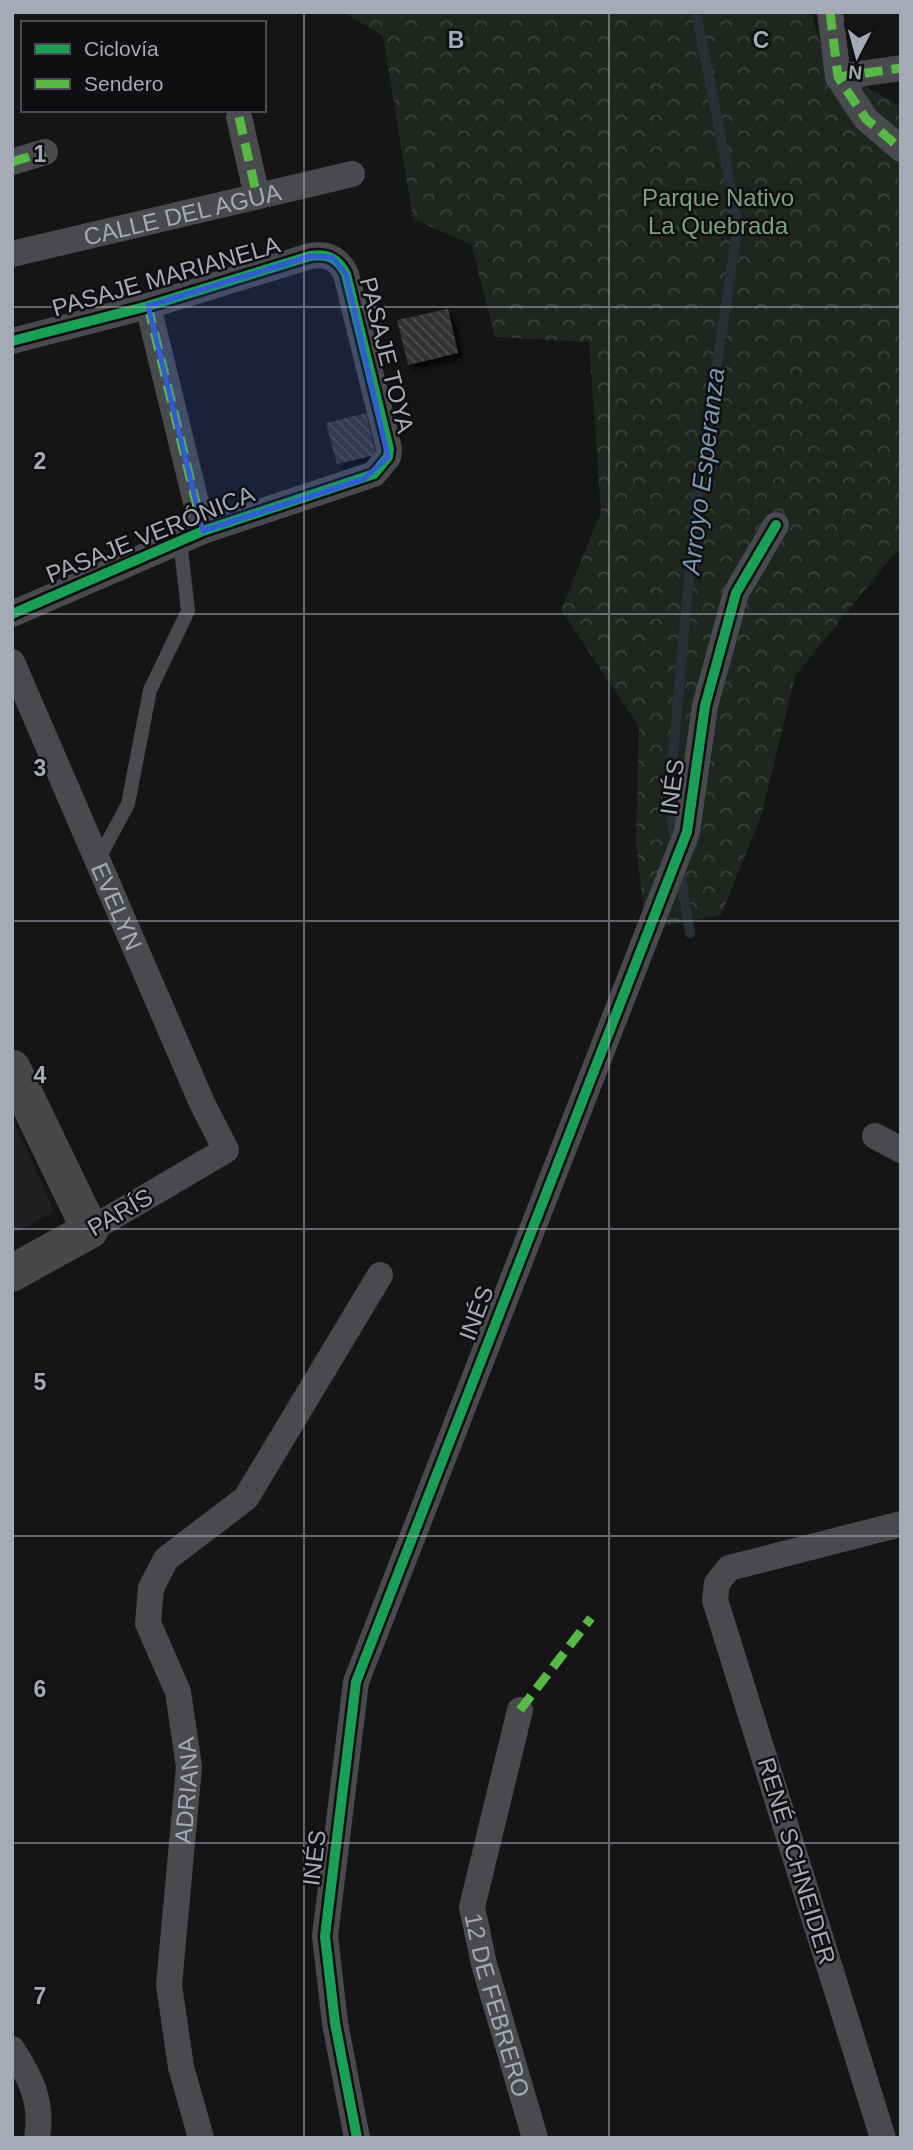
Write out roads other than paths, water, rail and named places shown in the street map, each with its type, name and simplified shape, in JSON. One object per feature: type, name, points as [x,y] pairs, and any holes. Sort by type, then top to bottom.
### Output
[{"type":"street","points":[[830,12],[838,76],[866,119],[901,149]]},
{"type":"street","points":[[838,76],[901,68]]},
{"type":"street","points":[[239,117],[257,196]]},
{"type":"street","points":[[12,162],[46,152]]},
{"type":"street","name":"CALLE DEL AGUA","points":[[12,254],[352,174]]},
{"type":"street","name":"PASAJE MARIANELA","points":[[12,341],[148,306],[310,256],[332,257]]},
{"type":"street","name":"PASAJE TOYA","points":[[332,257],[341,263],[346,274],[388,449],[382,467]]},
{"type":"street","points":[[148,306],[191,536]]},
{"type":"street","name":"PASAJE VERÓNICA","points":[[12,614],[191,536],[364,479],[382,467]]},
{"type":"street","name":"INÉS","points":[[357,2138],[335,2023],[325,1936],[356,1682],[687,832],[705,706],[736,593],[776,525]]},
{"type":"street","name":"EVELYN","points":[[12,662],[202,1103],[226,1150]]},
{"type":"street","points":[[12,1068],[90,1230]]},
{"type":"street","points":[[875,1136],[901,1150]]},
{"type":"street","name":"PARÍS","points":[[12,1273],[226,1150]]},
{"type":"street","name":"ADRIANA","points":[[201,2138],[181,2067],[169,1985],[189,1767],[178,1692],[148,1623],[151,1588],[166,1559],[246,1498],[380,1275]]},
{"type":"street","name":"RENÉ SCHNEIDER","points":[[883,2138],[715,1600],[717,1583],[729,1567],[901,1524]]},
{"type":"street","name":"12 DE FEBRERO","points":[[520,1710],[472,1907],[484,1964],[535,2138]]},
{"type":"street","points":[[12,2049],[38,2094],[39,2129]]},
{"type":"lane","points":[[98,860],[128,804],[149,690],[188,611],[191,536]]},
{"type":"waterway","name":"Arroyo Esperanza","points":[[676,843],[669,799],[695,511],[738,224],[696,12]]},
{"type":"waterway","name":"Arroyo Esperanza","points":[[680,871],[690,933]]},
{"type":"park label","name":"Parque Nativo La Quebrada","points":[[718,211]]}]
